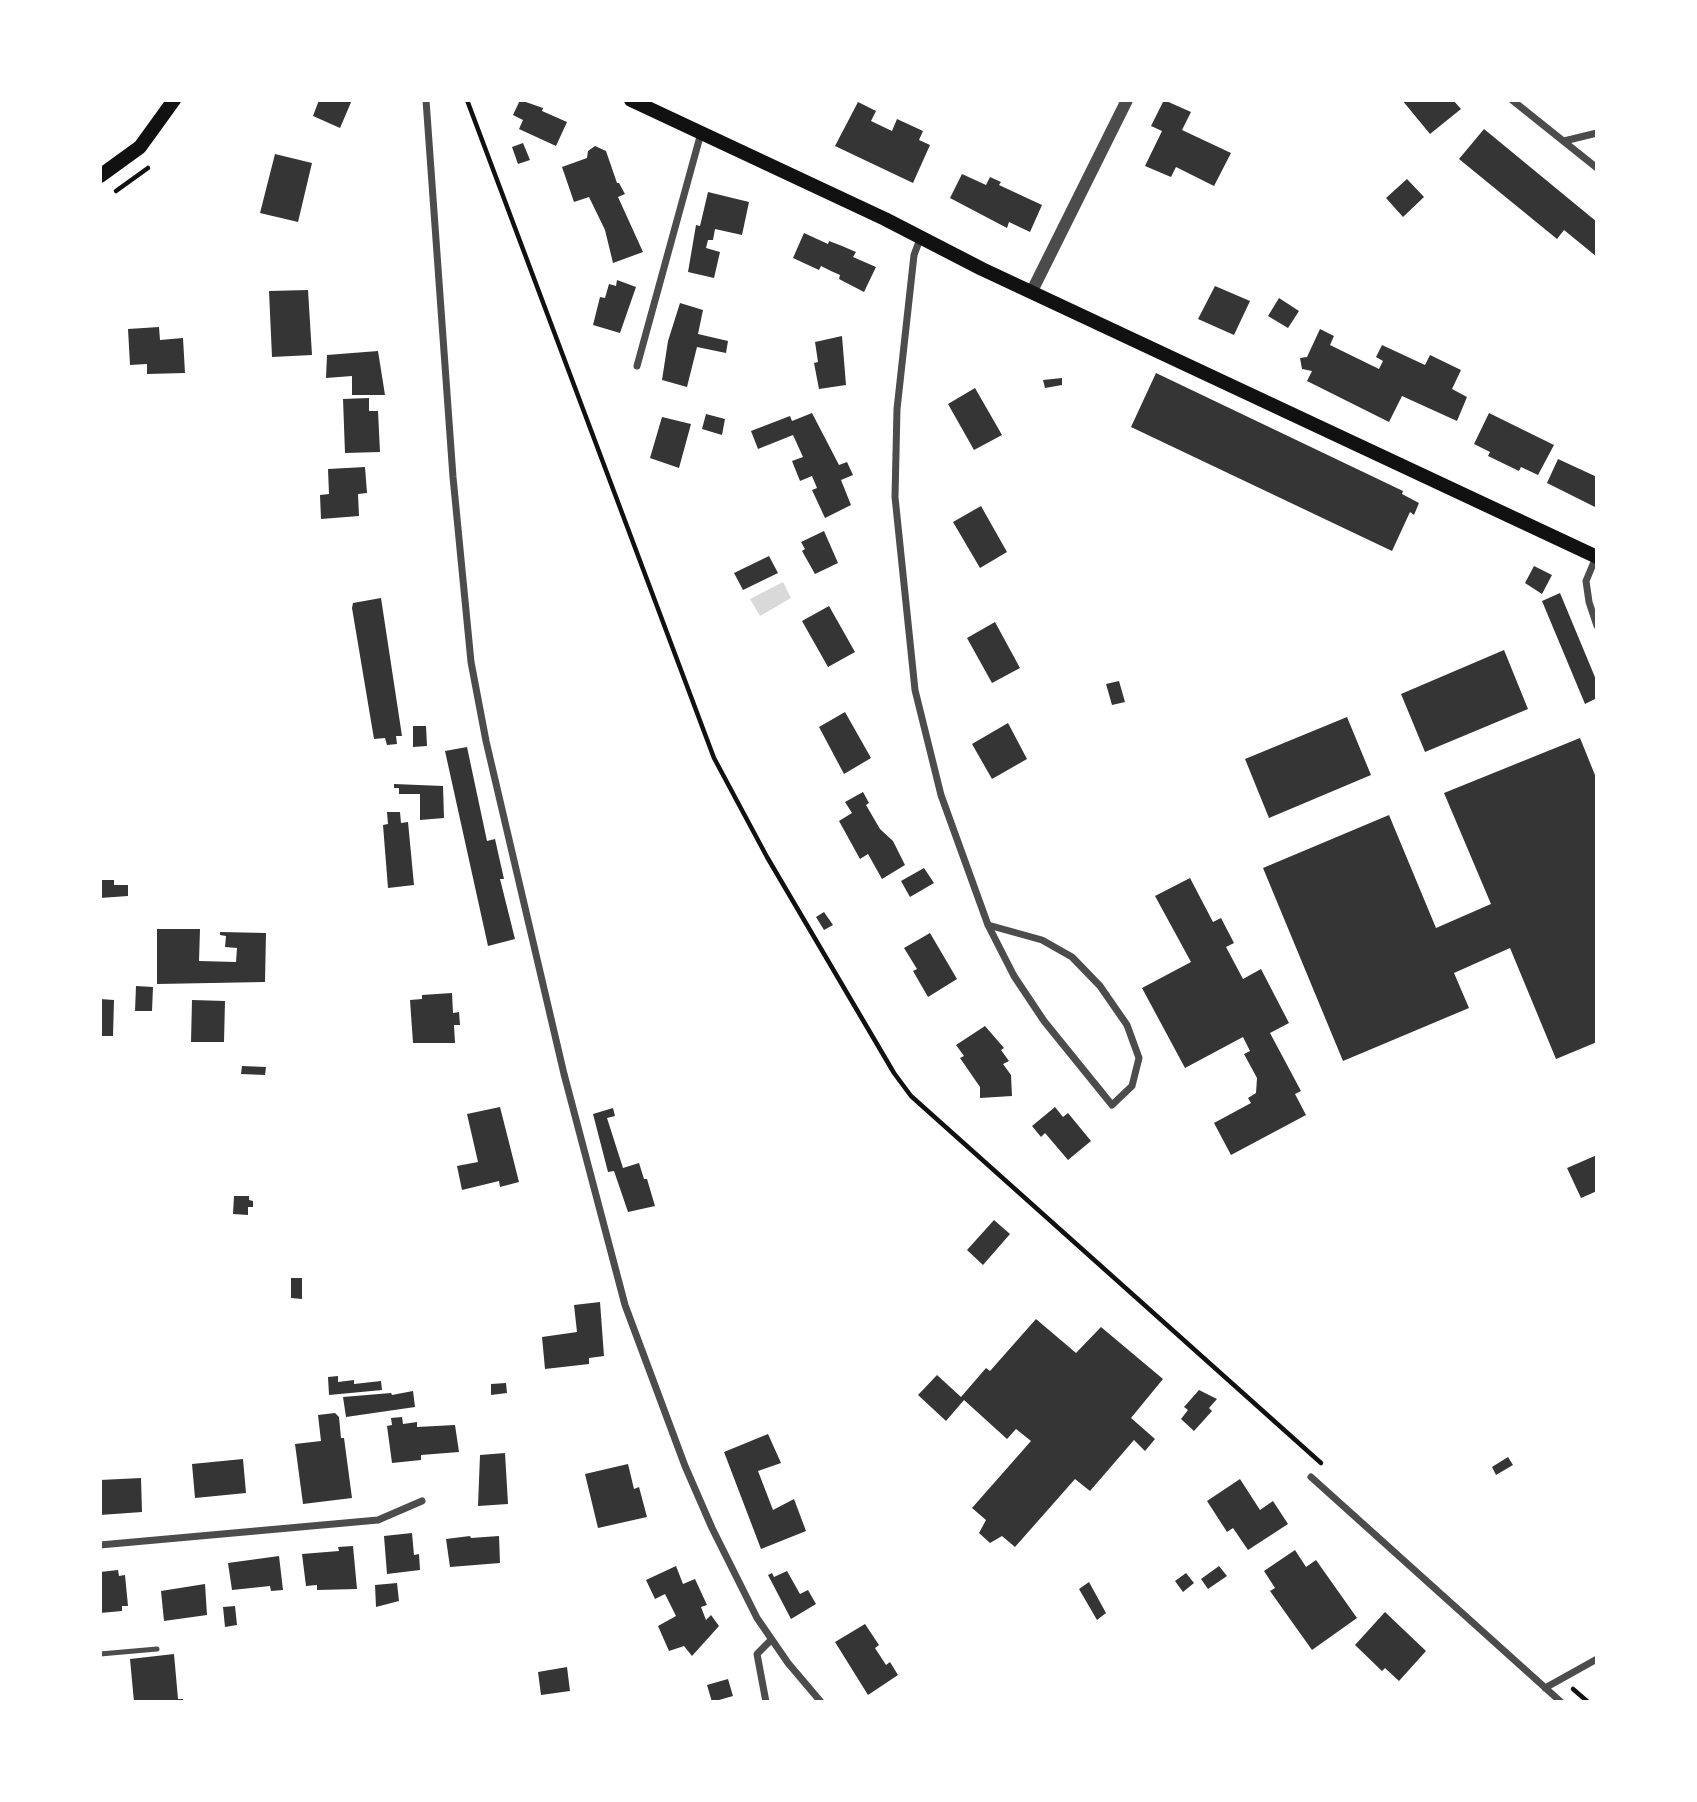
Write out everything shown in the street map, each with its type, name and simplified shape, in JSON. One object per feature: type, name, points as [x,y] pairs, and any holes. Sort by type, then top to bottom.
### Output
[{"type":"main road","points":[[100,176],[140,147],[174,100]]},
{"type":"main road","points":[[631,100],[1597,557]]},
{"type":"street","points":[[426,100],[463,605],[486,741],[567,1087],[625,1306],[654,1390],[712,1528],[741,1589],[771,1640],[821,1702]]},
{"type":"street","points":[[1032,291],[1127,100]]},
{"type":"street","points":[[1512,100],[1597,168]]},
{"type":"street","points":[[637,366],[701,133]]},
{"type":"street","points":[[1564,141],[1597,133]]},
{"type":"street","points":[[920,239],[914,255],[897,409],[895,498],[915,690],[941,795],[988,925],[1014,976],[1044,1021],[1112,1105],[1132,1086],[1139,1058],[1127,1025],[1100,986],[1072,957],[1042,940],[988,925]]},
{"type":"street","points":[[1597,557],[1586,582],[1588,602],[1597,626]]},
{"type":"street","points":[[1311,1477],[1561,1702]]},
{"type":"street","points":[[100,1545],[378,1520],[422,1501]]},
{"type":"street","points":[[766,1702],[757,1654],[771,1640]]},
{"type":"street","points":[[1545,1688],[1597,1659]]},
{"type":"lane","points":[[100,1654],[157,1649]]},
{"type":"path","points":[[467,100],[714,758],[767,857],[894,1073],[911,1096],[1324,1466]]},
{"type":"path","points":[[1562,1679],[1588,1702]]},
{"type":"shaded area","points":[[783,582],[791,598],[760,616],[750,599]]},
{"type":"building","points":[[319,100],[352,100],[340,128],[313,116]]},
{"type":"building","points":[[520,100],[543,108],[542,111],[567,122],[556,146],[519,129],[523,120],[513,115]]},
{"type":"building","points":[[1164,100],[1191,112],[1182,130],[1231,153],[1214,186],[1176,167],[1171,177],[1145,166],[1162,131],[1151,126]]},
{"type":"building","points":[[1402,100],[1453,100],[1461,109],[1430,134]]},
{"type":"building","points":[[858,102],[876,111],[871,121],[892,131],[897,119],[923,131],[919,140],[930,145],[913,183],[835,146]]},
{"type":"building","points":[[1484,129],[1597,222],[1597,257],[1564,230],[1557,239],[1459,159]]},
{"type":"building","points":[[523,143],[530,160],[518,164],[512,147]]},
{"type":"building","points":[[595,146],[606,151],[617,183],[625,194],[618,197],[643,252],[613,263],[605,230],[589,197],[574,202],[562,167],[587,158],[588,151]]},
{"type":"building","points":[[275,154],[312,163],[298,222],[260,213]]},
{"type":"building","points":[[962,174],[986,185],[990,177],[1001,182],[999,185],[1042,205],[1030,232],[1009,222],[1007,228],[950,198]]},
{"type":"building","points":[[1407,179],[1424,197],[1403,217],[1386,198]]},
{"type":"building","points":[[708,192],[749,202],[742,235],[715,229],[713,240],[708,240],[706,248],[720,252],[714,278],[688,272],[696,225],[700,226]]},
{"type":"building","points":[[804,233],[856,252],[853,257],[876,267],[864,292],[839,279],[840,275],[821,266],[819,270],[793,258]]},
{"type":"building","points":[[617,280],[636,287],[620,333],[593,325],[600,297],[605,298],[609,284],[616,286]]},
{"type":"building","points":[[1215,286],[1250,301],[1234,335],[1198,319]]},
{"type":"building","points":[[308,290],[312,355],[272,357],[269,291]]},
{"type":"building","points":[[1279,298],[1299,311],[1288,328],[1268,316]]},
{"type":"building","points":[[680,303],[703,310],[698,334],[728,341],[726,353],[697,347],[687,387],[662,380],[668,341]]},
{"type":"building","points":[[159,327],[160,340],[183,338],[185,373],[147,374],[147,364],[130,365],[128,329]]},
{"type":"building","points":[[1320,329],[1334,336],[1330,345],[1379,369],[1383,361],[1376,357],[1382,345],[1425,365],[1430,355],[1461,370],[1452,389],[1467,397],[1457,421],[1402,396],[1389,422],[1307,381],[1312,371],[1302,369],[1300,358],[1307,357]]},
{"type":"building","points":[[842,336],[846,385],[819,389],[814,363],[818,362],[815,342]]},
{"type":"building","points":[[378,351],[385,395],[352,395],[352,376],[326,378],[327,355]]},
{"type":"building","points":[[1156,373],[1403,491],[1402,494],[1419,503],[1414,515],[1410,512],[1392,551],[1131,427]]},
{"type":"building","points":[[1062,378],[1062,385],[1045,388],[1043,380]]},
{"type":"building","points":[[975,388],[1002,435],[974,450],[948,404]]},
{"type":"building","points":[[369,398],[369,411],[378,411],[380,452],[345,453],[343,399]]},
{"type":"building","points":[[812,413],[839,465],[847,462],[853,475],[841,480],[851,505],[825,518],[812,490],[817,488],[812,476],[800,481],[792,461],[803,457],[793,435],[758,449],[751,431],[790,416],[792,421]]},
{"type":"building","points":[[1489,413],[1554,445],[1538,475],[1521,467],[1519,471],[1488,456],[1490,452],[1474,444]]},
{"type":"building","points":[[706,414],[725,419],[722,435],[702,429]]},
{"type":"building","points":[[662,417],[691,424],[679,468],[650,458]]},
{"type":"building","points":[[1558,459],[1597,477],[1597,508],[1547,483]]},
{"type":"building","points":[[365,467],[367,493],[358,494],[359,516],[321,519],[320,495],[329,494],[328,469]]},
{"type":"building","points":[[981,506],[1007,552],[980,568],[953,522]]},
{"type":"building","points":[[824,531],[838,563],[815,574],[802,551],[805,549],[801,542]]},
{"type":"building","points":[[769,556],[778,573],[743,590],[734,573]]},
{"type":"building","points":[[1534,566],[1552,575],[1542,594],[1525,583]]},
{"type":"building","points":[[1560,593],[1597,682],[1597,698],[1585,704],[1542,601]]},
{"type":"building","points":[[381,598],[402,736],[396,736],[397,744],[387,745],[385,738],[374,739],[352,608],[353,603]]},
{"type":"building","points":[[829,606],[855,652],[828,667],[802,621]]},
{"type":"building","points":[[995,622],[1020,668],[992,683],[967,638]]},
{"type":"building","points":[[1504,650],[1528,709],[1425,752],[1401,694]]},
{"type":"building","points":[[1119,681],[1125,702],[1112,705],[1106,684]]},
{"type":"building","points":[[845,712],[871,758],[844,774],[819,727]]},
{"type":"building","points":[[1347,717],[1371,775],[1269,818],[1245,759]]},
{"type":"building","points":[[1008,723],[1027,759],[992,779],[972,744]]},
{"type":"building","points":[[413,726],[426,726],[427,746],[413,747]]},
{"type":"building","points":[[1580,738],[1597,780],[1597,1042],[1556,1059],[1510,948],[1454,973],[1469,1008],[1343,1061],[1263,868],[1389,815],[1436,928],[1491,904],[1444,793]]},
{"type":"building","points":[[467,747],[487,841],[495,839],[504,879],[500,879],[515,939],[488,946],[445,751]]},
{"type":"building","points":[[394,784],[443,786],[444,818],[420,820],[420,794],[399,794],[399,788],[394,788]]},
{"type":"building","points":[[863,792],[869,803],[866,805],[880,829],[893,841],[905,865],[882,879],[868,854],[860,859],[839,821],[852,813],[845,802]]},
{"type":"building","points":[[387,812],[400,812],[401,823],[408,822],[414,885],[388,888],[383,825],[388,824]]},
{"type":"building","points":[[924,868],[934,883],[910,897],[901,881]]},
{"type":"building","points":[[1190,878],[1213,922],[1221,918],[1234,943],[1226,947],[1243,979],[1261,969],[1289,1023],[1270,1033],[1301,1091],[1295,1094],[1306,1115],[1231,1155],[1214,1123],[1251,1103],[1248,1098],[1256,1093],[1257,1078],[1244,1054],[1250,1051],[1243,1037],[1185,1068],[1142,988],[1191,962],[1155,896]]},
{"type":"building","points":[[100,880],[114,880],[114,885],[128,885],[128,896],[100,898]]},
{"type":"building","points":[[824,912],[833,925],[824,930],[816,917]]},
{"type":"building","points":[[157,929],[200,929],[199,961],[236,962],[237,948],[225,947],[226,936],[220,935],[220,932],[266,933],[265,982],[157,984]]},
{"type":"building","points":[[930,933],[957,979],[928,997],[913,971],[917,969],[904,948]]},
{"type":"building","points":[[136,986],[153,987],[152,1011],[135,1011]]},
{"type":"building","points":[[452,993],[453,1013],[459,1012],[460,1025],[454,1025],[455,1043],[413,1043],[410,1000],[422,999],[422,995]]},
{"type":"building","points":[[100,999],[114,1000],[113,1036],[100,1036]]},
{"type":"building","points":[[192,1000],[225,1001],[224,1042],[191,1042]]},
{"type":"building","points":[[985,1026],[1004,1048],[1001,1050],[1009,1061],[1003,1064],[1011,1075],[1012,1096],[980,1098],[980,1087],[960,1058],[964,1056],[956,1045]]},
{"type":"building","points":[[242,1066],[266,1067],[265,1075],[241,1074]]},
{"type":"building","points":[[500,1107],[519,1182],[500,1187],[499,1181],[462,1190],[457,1166],[478,1162],[467,1114]]},
{"type":"building","points":[[1055,1107],[1063,1117],[1068,1113],[1091,1141],[1068,1160],[1045,1133],[1041,1137],[1032,1126]]},
{"type":"building","points":[[613,1108],[615,1116],[607,1118],[623,1168],[639,1163],[655,1206],[628,1212],[614,1171],[608,1172],[593,1114]]},
{"type":"building","points":[[1597,1155],[1597,1191],[1581,1198],[1567,1168]]},
{"type":"building","points":[[234,1196],[249,1196],[249,1200],[253,1201],[253,1207],[248,1207],[248,1215],[233,1214]]},
{"type":"building","points":[[994,1220],[1010,1234],[983,1265],[967,1250]]},
{"type":"building","points":[[291,1278],[302,1278],[302,1299],[291,1298]]},
{"type":"building","points":[[600,1302],[604,1356],[589,1358],[589,1364],[545,1369],[542,1337],[577,1332],[574,1305]]},
{"type":"building","points":[[1036,1319],[1076,1353],[1101,1327],[1163,1379],[1131,1418],[1155,1439],[1145,1451],[1134,1440],[1090,1491],[1075,1479],[1015,1547],[1002,1536],[990,1543],[979,1533],[986,1520],[972,1508],[1031,1441],[1016,1429],[1007,1439],[964,1400],[946,1421],[918,1395],[937,1375],[961,1397],[986,1368],[990,1371]]},
{"type":"building","points":[[338,1376],[338,1382],[354,1380],[354,1384],[381,1381],[382,1390],[329,1395],[328,1377]]},
{"type":"building","points":[[506,1383],[507,1393],[491,1395],[491,1384]]},
{"type":"building","points":[[1199,1390],[1217,1399],[1209,1408],[1212,1411],[1194,1431],[1181,1419],[1188,1410],[1184,1407]]},
{"type":"building","points":[[413,1391],[415,1407],[346,1417],[343,1397],[392,1395]]},
{"type":"building","points":[[335,1413],[339,1417],[341,1438],[344,1438],[352,1498],[303,1504],[295,1444],[321,1441],[318,1415]]},
{"type":"building","points":[[402,1417],[403,1424],[417,1422],[417,1427],[455,1425],[459,1452],[421,1455],[421,1460],[392,1463],[387,1426],[392,1425],[391,1418]]},
{"type":"building","points":[[768,1434],[781,1463],[758,1471],[773,1510],[794,1499],[806,1531],[761,1549],[724,1452]]},
{"type":"building","points":[[505,1453],[508,1504],[478,1506],[480,1455]]},
{"type":"building","points":[[1508,1457],[1513,1465],[1496,1475],[1492,1467]]},
{"type":"building","points":[[243,1459],[246,1493],[195,1498],[192,1464]]},
{"type":"building","points":[[628,1464],[634,1489],[639,1487],[647,1517],[598,1528],[585,1474]]},
{"type":"building","points":[[141,1478],[142,1512],[100,1515],[100,1480]]},
{"type":"building","points":[[1240,1479],[1260,1510],[1273,1501],[1288,1524],[1248,1550],[1233,1528],[1227,1532],[1207,1501]]},
{"type":"building","points":[[412,1533],[414,1555],[419,1554],[420,1570],[387,1574],[384,1536]]},
{"type":"building","points":[[499,1536],[500,1563],[450,1567],[446,1539]]},
{"type":"building","points":[[353,1546],[357,1589],[317,1590],[317,1585],[306,1586],[302,1554],[339,1551],[338,1547]]},
{"type":"building","points":[[1295,1550],[1306,1567],[1316,1560],[1357,1618],[1312,1650],[1270,1591],[1275,1588],[1264,1571]]},
{"type":"building","points":[[279,1556],[283,1590],[271,1591],[270,1586],[232,1590],[228,1563]]},
{"type":"building","points":[[676,1566],[683,1584],[695,1579],[707,1605],[701,1607],[706,1620],[711,1615],[719,1626],[692,1656],[684,1646],[669,1651],[658,1626],[676,1616],[665,1594],[655,1599],[646,1580]]},
{"type":"building","points":[[1219,1566],[1227,1576],[1208,1589],[1201,1579]]},
{"type":"building","points":[[118,1570],[119,1576],[125,1575],[128,1606],[122,1606],[122,1611],[100,1613],[100,1572]]},
{"type":"building","points":[[787,1571],[800,1594],[808,1590],[816,1604],[791,1619],[768,1575],[772,1573],[774,1577]]},
{"type":"building","points":[[1186,1573],[1194,1583],[1183,1592],[1175,1581]]},
{"type":"building","points":[[1089,1582],[1106,1613],[1097,1620],[1079,1589]]},
{"type":"building","points":[[397,1583],[399,1601],[376,1607],[375,1585]]},
{"type":"building","points":[[205,1584],[207,1615],[164,1621],[161,1591]]},
{"type":"building","points":[[235,1606],[237,1625],[225,1627],[223,1607]]},
{"type":"building","points":[[1385,1612],[1426,1651],[1399,1681],[1385,1668],[1382,1671],[1355,1645]]},
{"type":"building","points":[[865,1624],[879,1645],[875,1648],[886,1665],[890,1662],[898,1675],[868,1695],[835,1642]]},
{"type":"building","points":[[174,1654],[178,1699],[183,1699],[184,1702],[134,1702],[130,1659]]},
{"type":"building","points":[[567,1667],[570,1691],[541,1695],[538,1672]]},
{"type":"building","points":[[728,1679],[733,1696],[712,1702],[707,1685]]}]
